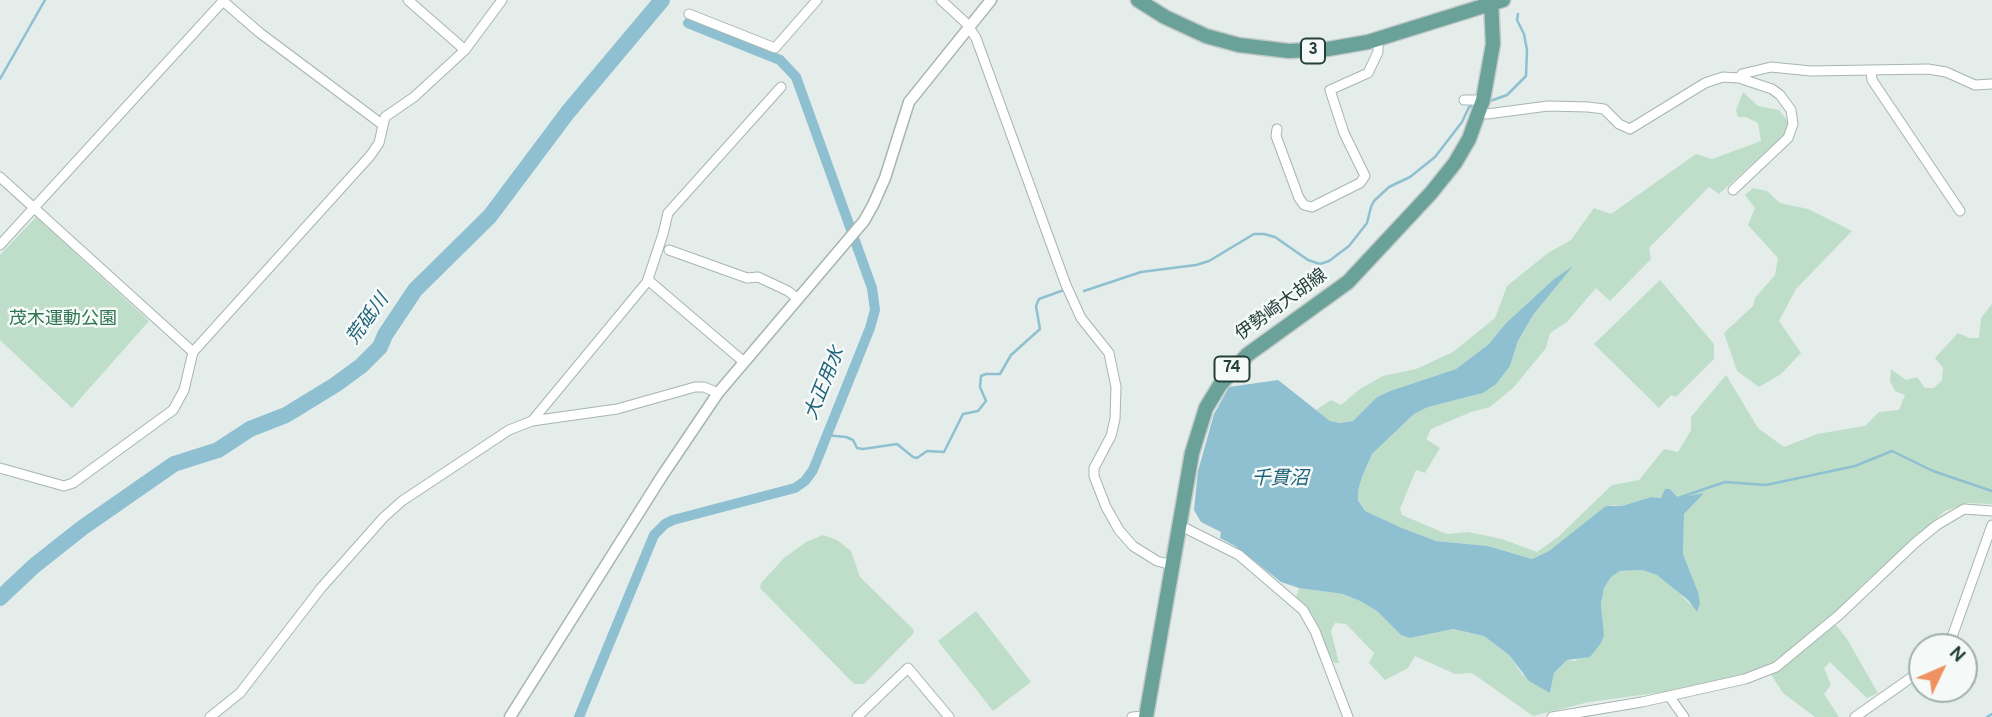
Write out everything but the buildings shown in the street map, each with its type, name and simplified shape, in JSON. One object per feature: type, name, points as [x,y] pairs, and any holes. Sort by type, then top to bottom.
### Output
[{"type":"main road","name":"3","points":[[1138,0],[1181,26],[1223,41],[1248,47],[1289,51],[1318,50],[1378,39],[1495,1]]},
{"type":"main road","name":"伊勢崎大胡線","points":[[1141,717],[1199,428],[1206,408],[1220,384],[1247,355],[1335,292],[1361,269],[1440,183],[1465,147],[1482,106],[1492,54],[1495,1]]},
{"type":"street","points":[[0,245],[224,0],[260,33],[383,125]]},
{"type":"street","points":[[408,0],[465,50]]},
{"type":"street","points":[[0,468],[64,486],[73,483],[173,411],[184,390],[193,352],[370,156],[379,143],[385,117],[414,97],[465,50],[502,0]]},
{"type":"street","points":[[689,13],[775,48],[817,0]]},
{"type":"street","points":[[941,0],[969,26],[976,38],[1066,285],[1082,318],[1105,347],[1113,370],[1117,398],[1115,419],[1111,436],[1097,458],[1094,476],[1106,507],[1126,539],[1146,555],[1172,565]]},
{"type":"street","points":[[510,717],[662,476],[718,393],[858,229],[880,192],[909,102],[991,0]]},
{"type":"street","points":[[1277,129],[1276,136],[1298,198],[1304,205],[1312,207],[1360,183],[1365,176],[1344,133],[1330,90],[1368,73],[1378,52],[1378,39]]},
{"type":"street","points":[[1739,78],[1742,74],[1772,67],[1811,71],[1928,68],[1946,72],[1975,85],[1992,84]]},
{"type":"street","points":[[1871,71],[1872,79],[1960,211]]},
{"type":"street","points":[[1464,100],[1482,106],[1487,114],[1548,106],[1604,109],[1619,124],[1630,129],[1705,83],[1723,76],[1739,78],[1772,89],[1791,110],[1793,124],[1788,138],[1733,190]]},
{"type":"street","points":[[532,421],[648,280],[668,213],[781,87]]},
{"type":"street","points":[[0,177],[193,352]]},
{"type":"street","points":[[669,250],[747,278],[758,277],[797,298]]},
{"type":"street","points":[[648,280],[744,362]]},
{"type":"street","points":[[210,717],[240,692],[321,588],[384,517],[402,500],[509,430],[532,421],[617,409],[695,387],[704,387],[718,393]]},
{"type":"street","points":[[1552,717],[1745,679],[1776,667],[1839,615],[1914,543],[1937,525],[1964,509],[1992,511]]},
{"type":"street","points":[[1179,525],[1239,555],[1303,610],[1315,631],[1349,717]]},
{"type":"street","points":[[1953,633],[1992,525]]},
{"type":"street","points":[[857,717],[908,668],[949,717]]},
{"type":"street","points":[[1855,717],[1908,680]]},
{"type":"street","points":[[1670,695],[1684,717]]},
{"type":"green space","points":[[1743,92],[1758,106],[1779,110],[1789,123],[1783,136],[1719,194],[1709,187],[1649,248],[1651,259],[1610,301],[1596,288],[1567,322],[1550,333],[1546,348],[1513,388],[1490,407],[1431,429],[1426,439],[1440,448],[1425,473],[1416,470],[1400,509],[1402,515],[1447,534],[1468,532],[1502,539],[1537,552],[1558,537],[1612,485],[1639,480],[1664,449],[1678,452],[1691,430],[1691,417],[1726,375],[1758,428],[1784,447],[1817,434],[1865,426],[1879,412],[1899,410],[1905,395],[1895,391],[1890,381],[1891,369],[1906,380],[1917,377],[1925,388],[1934,388],[1942,380],[1943,368],[1935,358],[1958,333],[1979,338],[1981,318],[1992,304],[1992,504],[1967,503],[1945,511],[1861,586],[1831,619],[1847,639],[1878,693],[1867,698],[1830,662],[1824,668],[1831,685],[1824,694],[1839,717],[1815,717],[1783,693],[1766,667],[1730,680],[1589,702],[1533,716],[1472,673],[1455,674],[1415,656],[1408,668],[1385,680],[1369,663],[1374,653],[1346,624],[1335,623],[1331,631],[1339,663],[1334,663],[1314,620],[1296,598],[1299,588],[1343,594],[1360,601],[1377,611],[1401,635],[1410,638],[1453,629],[1484,636],[1509,655],[1522,674],[1550,693],[1554,673],[1567,660],[1575,661],[1604,635],[1601,604],[1604,588],[1611,577],[1620,571],[1642,570],[1657,575],[1667,581],[1697,611],[1698,592],[1683,554],[1684,513],[1703,494],[1678,498],[1670,489],[1666,489],[1661,498],[1651,497],[1622,506],[1612,505],[1549,551],[1532,559],[1488,546],[1436,541],[1365,511],[1358,499],[1362,477],[1372,454],[1414,414],[1428,407],[1483,393],[1510,366],[1518,341],[1533,315],[1571,268],[1554,279],[1505,324],[1489,344],[1456,369],[1377,397],[1353,421],[1330,421],[1316,410],[1331,400],[1341,405],[1360,389],[1383,376],[1416,369],[1453,352],[1495,318],[1507,286],[1548,253],[1571,240],[1594,208],[1611,214],[1696,154],[1712,159],[1761,141],[1758,123],[1746,117],[1738,117],[1736,110]]},
{"type":"green space","points":[[1753,188],[1767,191],[1780,203],[1808,209],[1852,231],[1796,289],[1779,321],[1801,353],[1781,374],[1759,387],[1737,371],[1724,333],[1753,306],[1755,298],[1775,275],[1778,258],[1748,225],[1755,208],[1745,195]]},
{"type":"green space","name":"茂木運動公園","points":[[36,217],[149,321],[72,408],[0,340],[0,255]]},
{"type":"green space","points":[[1660,280],[1714,344],[1714,359],[1676,397],[1671,395],[1659,408],[1594,344]]},
{"type":"green space","points":[[823,535],[837,540],[851,551],[860,577],[914,630],[864,684],[854,684],[760,588],[761,583],[784,558],[806,542]]},
{"type":"green space","points":[[976,611],[1031,682],[993,711],[938,641]]},
{"type":"water","name":"千貫沼","points":[[1573,266],[1533,315],[1518,341],[1510,366],[1496,384],[1483,393],[1428,407],[1414,414],[1372,454],[1362,477],[1358,500],[1365,511],[1436,541],[1488,546],[1532,559],[1549,551],[1606,506],[1622,506],[1651,497],[1661,498],[1665,489],[1670,489],[1678,498],[1704,493],[1684,514],[1683,554],[1698,592],[1700,603],[1697,612],[1688,600],[1657,575],[1642,570],[1620,571],[1611,577],[1604,588],[1601,604],[1604,635],[1601,643],[1590,657],[1567,660],[1554,673],[1550,693],[1529,681],[1509,655],[1484,636],[1453,629],[1410,638],[1401,635],[1377,611],[1360,601],[1343,594],[1299,588],[1281,582],[1235,546],[1220,538],[1221,532],[1201,522],[1194,510],[1198,471],[1214,414],[1229,387],[1278,380],[1330,421],[1353,421],[1377,397],[1456,369],[1489,344],[1505,324],[1554,279]]},
{"type":"waterway","points":[[0,79],[45,0]]},
{"type":"waterway","name":"荒砥川","points":[[0,598],[34,566],[82,528],[174,464],[218,450],[250,429],[286,415],[361,366],[380,347],[415,290],[490,216],[568,112],[662,0]]},
{"type":"waterway","points":[[1490,101],[1507,95],[1526,76],[1527,50],[1524,34],[1517,20],[1518,14]]},
{"type":"waterway","name":"大正用水","points":[[579,717],[654,535],[673,520],[795,488],[805,481],[813,470],[875,310],[872,288],[796,77],[780,60],[688,23]]},
{"type":"waterway","points":[[1084,291],[1141,272],[1209,261],[1254,234],[1275,237],[1308,260],[1320,264],[1329,261],[1349,246],[1367,223],[1374,201],[1389,187],[1410,177],[1435,157],[1462,122],[1469,107],[1473,106]]},
{"type":"waterway","points":[[825,435],[846,437],[853,440],[857,448],[863,449],[897,444],[917,458],[927,451],[944,452],[963,414],[978,411],[986,401],[980,387],[981,376],[1000,374],[1011,355],[1040,329],[1036,306],[1039,299],[1064,290]]},
{"type":"waterway","points":[[1675,499],[1725,482],[1766,485],[1855,466],[1892,451],[1933,471],[1992,491]]},
{"type":"waterway","points":[[1987,717],[1992,714]]}]
